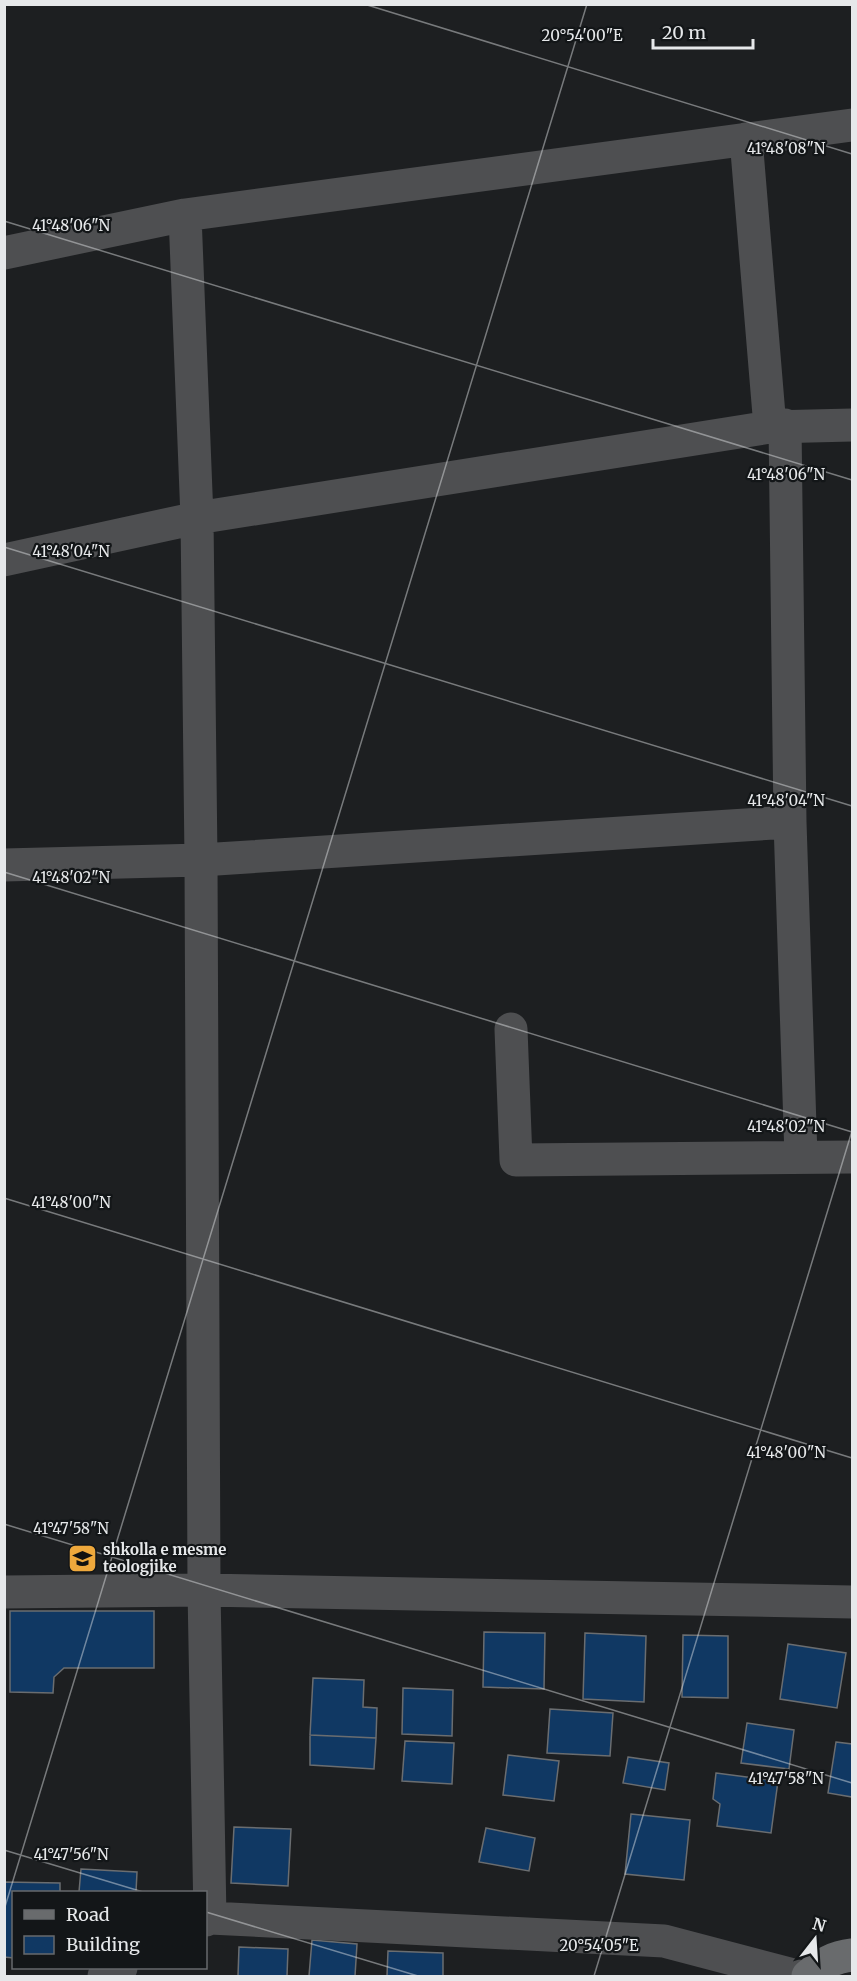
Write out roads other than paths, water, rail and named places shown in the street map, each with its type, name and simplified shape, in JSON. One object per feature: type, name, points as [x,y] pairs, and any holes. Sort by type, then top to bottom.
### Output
[{"type":"street","points":[[4,253],[185,215],[852,125]]},
{"type":"street","points":[[746,139],[777,426],[801,1157]]},
{"type":"street","points":[[185,215],[197,518],[208,1919],[663,1941],[797,1977]]},
{"type":"street","points":[[4,560],[197,518],[777,426],[852,424]]},
{"type":"street","points":[[4,865],[201,860],[790,822]]},
{"type":"street","points":[[511,1029],[516,1160],[852,1156]]},
{"type":"street","points":[[4,1592],[204,1590],[852,1602]]},
{"type":"street","points":[[808,1977],[820,1965],[838,1957],[852,1955]]},
{"type":"street","points":[[104,1977],[119,1969]]},
{"type":"place","name":"shkolla e mesme teologjike","points":[[82,1558]]}]
